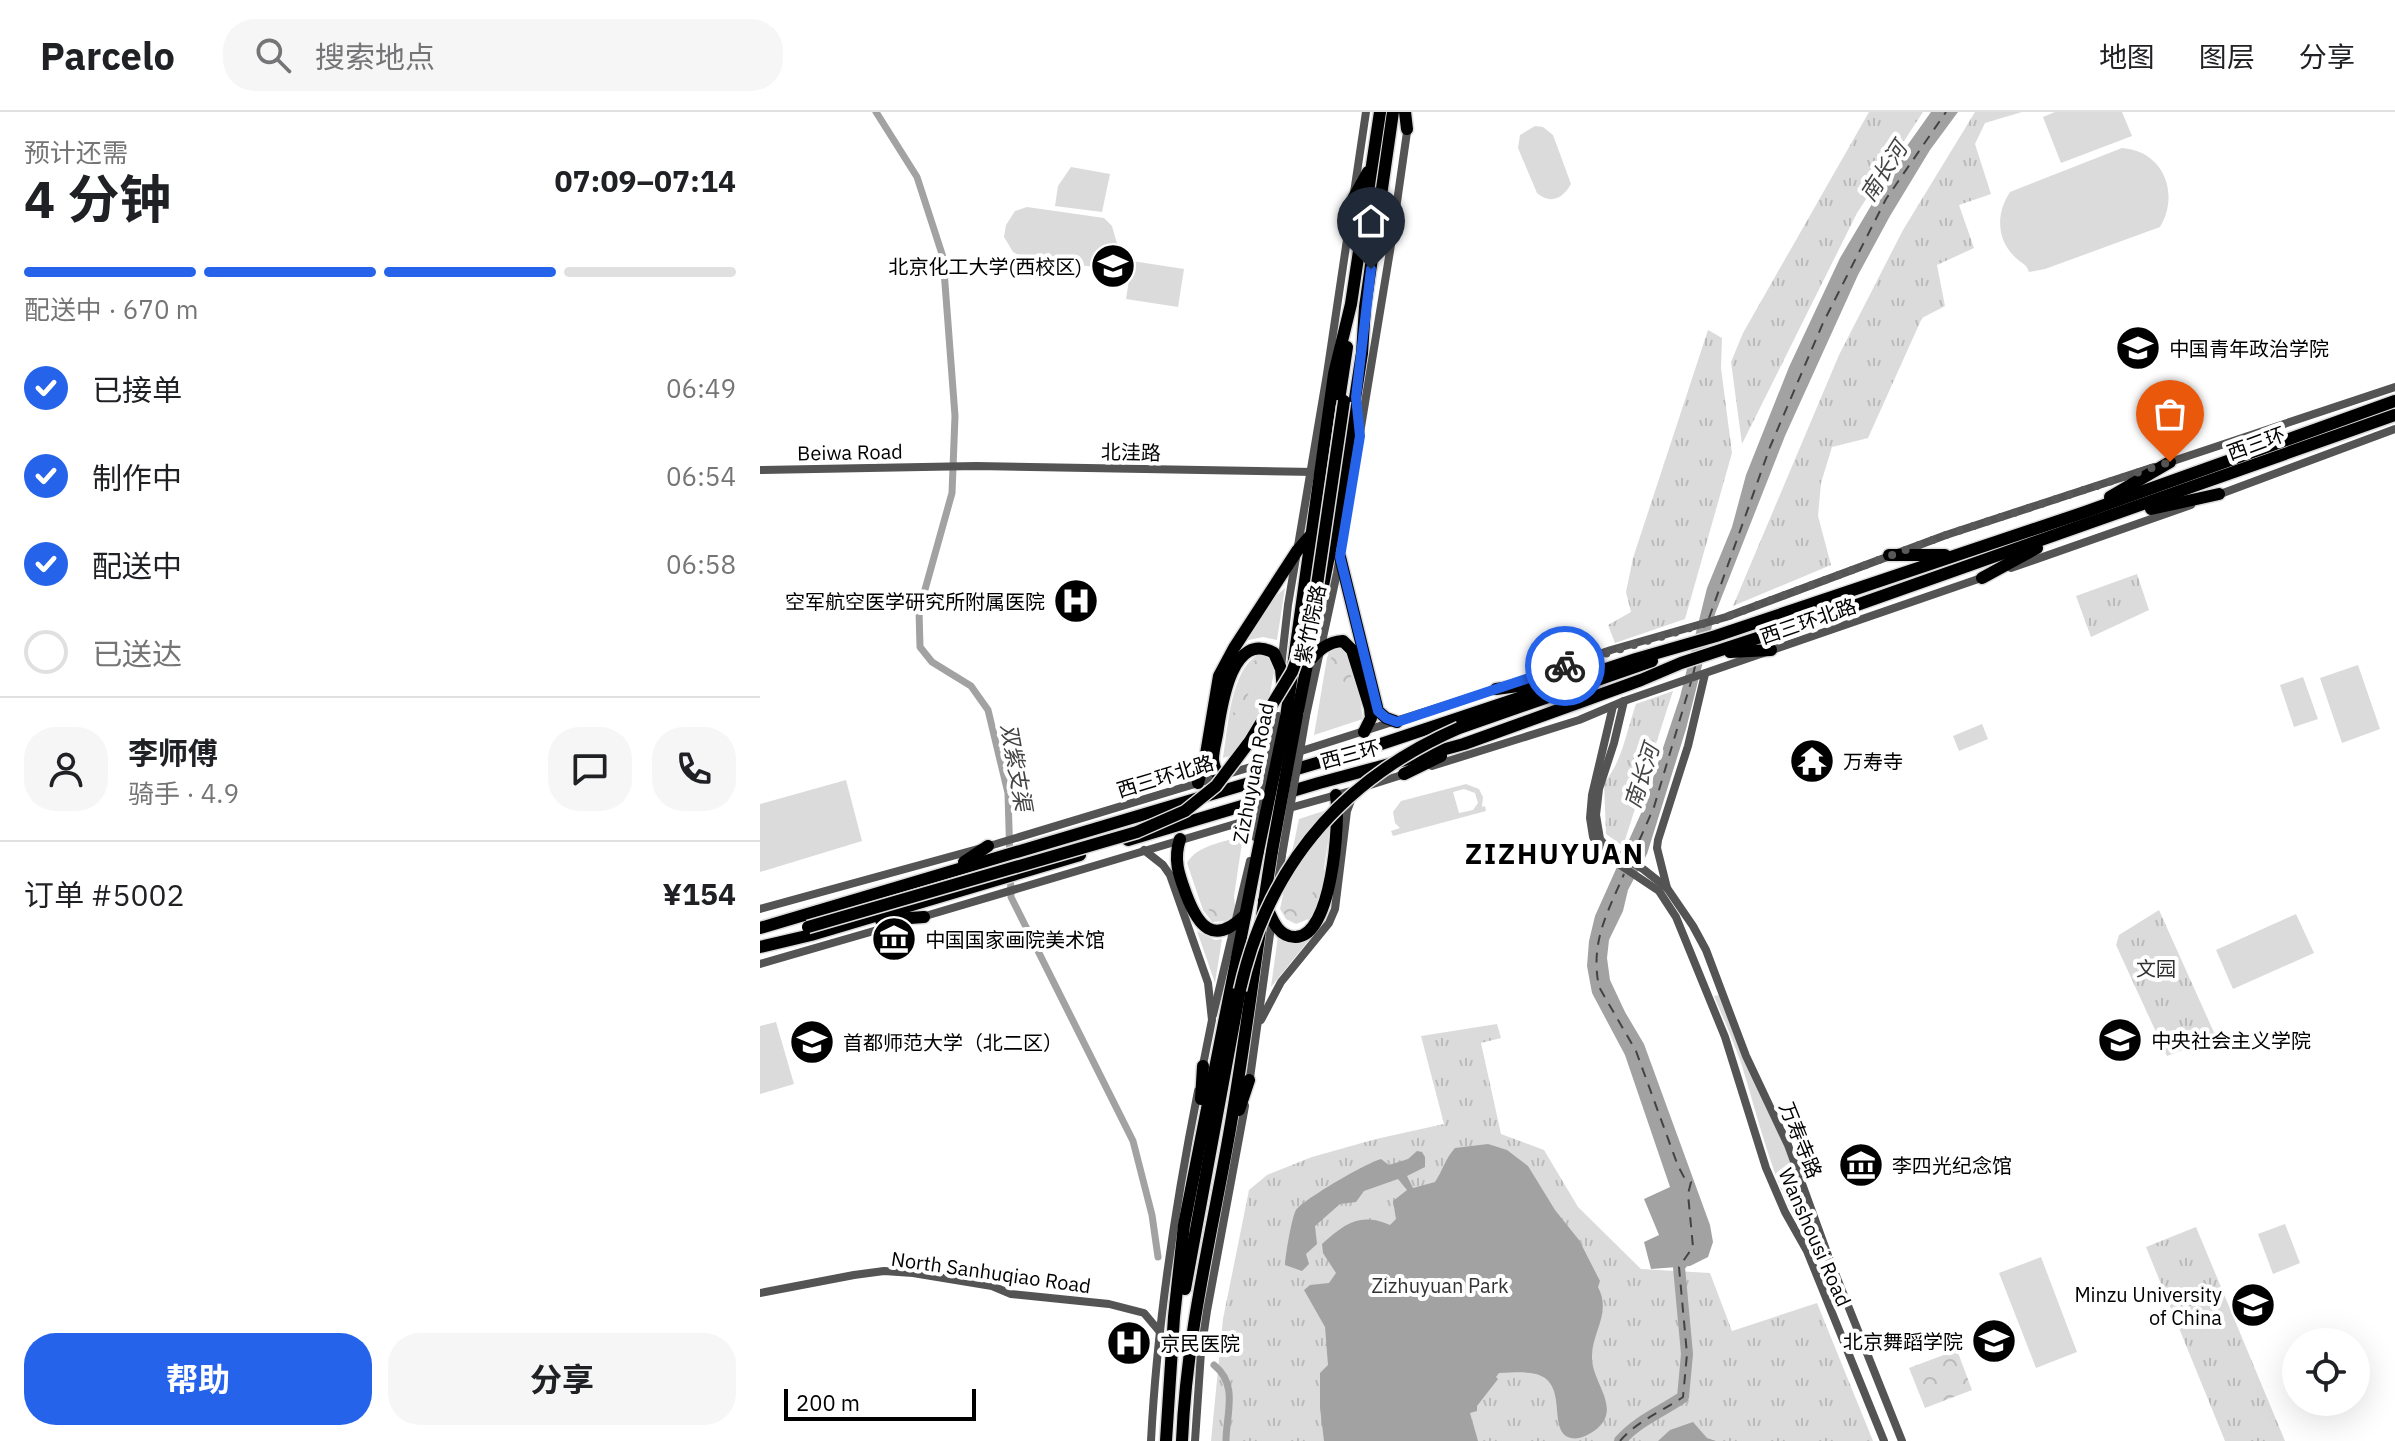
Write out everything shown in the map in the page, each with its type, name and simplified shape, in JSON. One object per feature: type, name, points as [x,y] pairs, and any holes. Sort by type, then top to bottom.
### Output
[{"type":"highway","name":"Zizhuyuan Road","points":[[1182,1441],[1184,1393],[1200,1285],[1254,988],[1264,901],[1277,853],[1316,472],[1351,304],[1380,112]]},
{"type":"highway","points":[[760,946],[808,924],[1152,821],[1189,801],[1234,756],[1300,641],[1365,307],[1393,112]]},
{"type":"highway","points":[[1407,112],[1407,129]]},
{"type":"highway","points":[[1353,199],[1372,166]]},
{"type":"highway","points":[[760,930],[808,924],[1137,832],[1185,811],[1216,786],[1257,730],[1292,672],[1305,643],[1316,594],[1346,400],[1345,368],[1351,304]]},
{"type":"highway","points":[[1331,346],[1334,374]]},
{"type":"highway","points":[[1342,484],[1359,438],[1346,400]]},
{"type":"highway","name":"Zizhuyuan Road","points":[[1166,1441],[1167,1396],[1184,1225],[1240,920],[1256,849],[1308,662],[1334,536],[1342,484],[1346,400]]},
{"type":"highway","name":"西三环","points":[[760,946],[858,921],[1319,783],[1837,612],[2076,529],[2395,401]]},
{"type":"highway","name":"西三环","points":[[760,930],[1381,744],[2085,512],[2395,415]]},
{"type":"highway","points":[[2085,512],[2170,462]]},
{"type":"highway","points":[[2105,518],[2219,494]]},
{"type":"highway","points":[[1982,578],[2076,529]]},
{"type":"highway","points":[[1198,783],[1219,676],[1297,551],[1311,535]]},
{"type":"highway","points":[[1889,555],[1957,555]]},
{"type":"highway","points":[[1340,557],[1378,711],[1397,722]]},
{"type":"highway","points":[[1308,662],[1321,647],[1343,641],[1352,650],[1370,708],[1371,718],[1364,732]]},
{"type":"highway","points":[[1167,1396],[1195,1225],[1243,990],[1260,923],[1281,880],[1307,841],[1335,809],[1381,770],[1416,748],[1461,735],[1637,668],[1688,645]]},
{"type":"highway","points":[[1219,777],[1213,760],[1224,690],[1246,652],[1261,648],[1274,653],[1292,716]]},
{"type":"highway","points":[[1711,653],[1771,650]]},
{"type":"highway","points":[[1496,689],[1578,678]]},
{"type":"highway","points":[[1404,774],[1461,735]]},
{"type":"highway","points":[[1264,901],[1284,935],[1303,936],[1316,922],[1327,898],[1338,818],[1336,795]]},
{"type":"highway","points":[[1180,839],[1176,863],[1200,924],[1209,930],[1221,931],[1240,920]]},
{"type":"highway","points":[[953,870],[992,845]]},
{"type":"highway","points":[[858,921],[924,917]]},
{"type":"highway","points":[[1184,1393],[1184,1348],[1201,1226],[1243,990]]},
{"type":"highway","points":[[1199,1145],[1203,1066]]},
{"type":"highway","points":[[1227,1147],[1249,1080]]},
{"type":"street","name":"紫竹院路","points":[[1281,669],[1297,551],[1316,472],[1331,346],[1366,112]]},
{"type":"street","name":"紫竹院路","points":[[1292,716],[1321,647],[1340,557],[1407,129]]},
{"type":"street","name":"西三环北路","points":[[760,909],[992,845],[1219,777],[1397,722],[1611,650],[1687,630],[1889,555],[2395,387]]},
{"type":"street","name":"西三环北路","points":[[1144,850],[1579,720],[1624,701],[1982,578],[2395,429]]},
{"type":"street","name":"北洼路","points":[[760,470],[971,466],[1316,472]]},
{"type":"street","points":[[1667,888],[1657,848],[1658,840],[1688,746],[1705,674]]},
{"type":"street","points":[[1616,858],[1600,839],[1596,815],[1599,789],[1624,701]]},
{"type":"street","points":[[1613,706],[1590,806],[1591,828],[1598,848],[1641,873]]},
{"type":"street","points":[[1259,1024],[1281,982],[1329,923],[1335,909],[1347,811],[1355,789]]},
{"type":"street","points":[[760,964],[1144,850],[1170,875],[1208,983],[1212,1020]]},
{"type":"street","points":[[1195,1441],[1201,1352],[1259,1024],[1277,853]]},
{"type":"street","name":"万寿寺路","points":[[1641,873],[1667,888],[1706,950],[1746,1056],[1788,1145],[1902,1441]]},
{"type":"street","name":"Wanshousi Road","points":[[1641,873],[1659,891],[1682,929],[1725,1037],[1766,1168],[1785,1212],[1807,1251],[1884,1441]]},
{"type":"street","points":[[1151,1441],[1152,1397],[1175,1205],[1212,1020],[1240,920]]},
{"type":"street","name":"North Sanhuqiao Road","points":[[761,1292],[884,1271],[913,1273],[992,1286],[1011,1294],[1109,1304],[1144,1313],[1160,1332]]},
{"type":"green space","points":[[1869,112],[1923,112],[1857,213],[1742,444],[1731,362],[1743,333]]},
{"type":"green space","points":[[1975,112],[2022,112],[1985,123],[1975,144],[1991,194],[1959,205],[1974,248],[1937,265],[1945,306],[1922,318],[1868,438],[1832,447],[1821,483],[1818,516],[1831,565],[1733,606],[1839,355],[1903,230]]},
{"type":"green space","points":[[2055,112],[2122,112],[2132,136],[2061,163],[2043,117]]},
{"type":"green space","points":[[1535,126],[1543,127],[1553,135],[1571,184],[1556,198],[1547,199],[1537,193],[1518,148],[1520,135]]},
{"type":"green space","points":[[2122,148],[2148,157],[2164,176],[2168,201],[2160,227],[2029,272],[2009,251],[2002,235],[2000,217],[2010,192]]},
{"type":"green space","points":[[1071,167],[1110,174],[1102,212],[1055,206],[1058,186]]},
{"type":"green space","points":[[1027,207],[1104,218],[1112,226],[1118,247],[1112,259],[1097,267],[1028,260],[1013,252],[1004,237],[1006,225],[1015,211]]},
{"type":"green space","points":[[1132,261],[1184,269],[1178,307],[1126,299]]},
{"type":"green space","points":[[1708,330],[1722,338],[1721,368],[1732,453],[1685,619],[1615,643],[1608,625],[1631,612],[1626,592],[1633,558]]},
{"type":"green space","points":[[2137,574],[2149,610],[2091,637],[2076,596]]},
{"type":"green space","points":[[1285,588],[1277,640],[1263,637],[1244,641],[1277,595]]},
{"type":"green space","points":[[1337,647],[1348,651],[1363,719],[1314,735],[1327,658],[1329,652]]},
{"type":"green space","points":[[1339,651],[1346,653],[1354,689],[1343,681],[1336,668],[1331,669],[1331,654]]},
{"type":"green space","points":[[1258,655],[1267,656],[1274,672],[1260,747],[1223,758],[1236,687],[1241,673]]},
{"type":"green space","points":[[1258,659],[1270,667],[1268,675],[1261,671],[1255,675],[1245,703],[1233,717],[1242,676]]},
{"type":"green space","points":[[2358,665],[2380,729],[2342,743],[2320,678]]},
{"type":"green space","points":[[2303,677],[2318,719],[2294,727],[2280,685]]},
{"type":"green space","points":[[1673,691],[1623,846],[1606,834],[1604,783],[1620,755],[1636,704]]},
{"type":"green space","points":[[1982,724],[1988,739],[1959,751],[1953,736]]},
{"type":"green space","points":[[846,780],[862,841],[760,872],[760,804]]},
{"type":"green space","points":[[1466,784],[1479,789],[1483,797],[1482,807],[1485,806],[1486,811],[1393,836],[1391,831],[1400,828],[1395,823],[1393,812],[1401,801]],"holes":[[[1464,789],[1475,793],[1478,803],[1473,810],[1459,813],[1453,792]]]},
{"type":"green space","points":[[1333,808],[1324,868],[1326,887],[1318,910],[1311,918],[1296,924],[1286,919],[1280,909],[1299,819]]},
{"type":"green space","points":[[1243,836],[1234,896],[1236,916],[1227,921],[1212,922],[1203,910],[1187,863],[1204,848]]},
{"type":"green space","points":[[1319,861],[1322,881],[1313,913],[1301,920],[1288,919],[1284,913],[1287,890],[1293,887],[1295,908],[1308,901],[1314,889]]},
{"type":"green space","points":[[1206,892],[1211,893],[1216,902],[1228,899],[1234,912],[1228,918],[1221,919],[1210,913]]},
{"type":"green space","name":"文园","points":[[2159,910],[2216,1037],[2167,1056],[2116,945],[2119,935]]},
{"type":"green space","points":[[2296,914],[2314,953],[2233,989],[2216,950]]},
{"type":"green space","points":[[1197,931],[1215,940],[1222,939],[1215,983]]},
{"type":"green space","points":[[1314,934],[1271,987],[1278,936],[1303,940]]},
{"type":"green space","points":[[1719,995],[1782,1140],[1817,1236],[1815,1239],[1803,1230],[1780,1187],[1740,1060],[1714,996]]},
{"type":"green space","points":[[776,1022],[794,1084],[760,1094],[760,1026]]},
{"type":"green space","name":"Zizhuyuan Park","points":[[1497,1024],[1501,1038],[1481,1043],[1501,1134],[1544,1150],[1578,1207],[1641,1269],[1710,1273],[1732,1331],[1817,1303],[1873,1441],[1211,1441],[1223,1319],[1249,1190],[1267,1175],[1312,1157],[1444,1124],[1421,1036]]},
{"type":"green space","points":[[2285,1224],[2300,1263],[2273,1274],[2258,1234]]},
{"type":"green space","points":[[2196,1227],[2285,1441],[2225,1441],[2146,1247]]},
{"type":"green space","points":[[2041,1257],[2077,1352],[2036,1368],[1999,1273]]},
{"type":"green space","points":[[1957,1350],[1972,1390],[1925,1408],[1909,1368]]},
{"type":"shaded area","points":[[1931,112],[1958,112],[1930,150],[1858,275],[1785,436],[1715,614],[1686,729],[1647,854],[1628,890],[1623,911],[1609,940],[1607,958],[1610,980],[1644,1044],[1710,1225],[1713,1242],[1708,1257],[1690,1266],[1651,1269],[1644,1242],[1659,1235],[1644,1199],[1670,1187],[1625,1055],[1592,993],[1587,966],[1595,916],[1642,811],[1680,697],[1707,588],[1732,527],[1746,475],[1789,367],[1840,258],[1904,150]]},
{"type":"shaded area","points":[[1488,1144],[1507,1150],[1528,1166],[1555,1210],[1579,1240],[1600,1281],[1598,1287],[1603,1306],[1592,1358],[1607,1405],[1603,1423],[1586,1436],[1571,1438],[1560,1427],[1555,1397],[1546,1379],[1532,1373],[1499,1373],[1498,1379],[1477,1406],[1477,1411],[1470,1413],[1478,1441],[1324,1441],[1320,1373],[1328,1365],[1325,1327],[1304,1290],[1310,1285],[1329,1283],[1336,1273],[1323,1253],[1322,1244],[1353,1222],[1370,1220],[1390,1225],[1396,1219],[1393,1201],[1407,1190],[1398,1179],[1364,1191],[1356,1202],[1340,1204],[1315,1226],[1317,1244],[1306,1254],[1309,1264],[1302,1271],[1285,1265],[1296,1210],[1337,1182],[1381,1159],[1389,1165],[1408,1159],[1417,1151],[1422,1152],[1425,1167],[1407,1176],[1413,1188],[1435,1182],[1455,1148]]},
{"type":"shaded area","points":[[1693,1422],[1707,1438],[1716,1441],[1658,1441],[1670,1430]]},
{"type":"waterway","name":"双紫支渠","points":[[876,112],[917,177],[943,257],[955,416],[952,493],[919,611],[920,647],[932,662],[971,686],[988,710],[1008,793],[1011,897],[1133,1141],[1152,1215],[1158,1257]]},
{"type":"waterway","name":"南长河","points":[[1620,1441],[1642,1422],[1683,1397],[1687,1354],[1679,1267],[1688,1254]]},
{"type":"waterway","name":"双紫支渠","points":[[1214,1365],[1222,1373],[1229,1391],[1226,1441]]},
{"type":"ferry route","points":[[1709,618],[1770,447],[1823,323],[1886,199],[1946,112]]},
{"type":"ferry route","points":[[1693,675],[1696,662]]},
{"type":"ferry route","points":[[1632,857],[1654,807],[1691,682]]},
{"type":"ferry route","points":[[1620,1441],[1642,1422],[1683,1397],[1687,1354],[1679,1267],[1693,1247],[1688,1194],[1691,1182],[1685,1179],[1678,1166],[1636,1051],[1599,987],[1598,942],[1624,874]]},
{"type":"way so far","points":[[1565,666],[1726,617],[1946,535],[2170,462]]},
{"type":"place","name":"北京化工大学(西校区)","points":[[1113,266]]},
{"type":"place","name":"中国青年政治学院","points":[[2138,348]]},
{"type":"place","name":"空军航空医学研究所附属医院","points":[[1076,601]]},
{"type":"place","name":"万寿寺","points":[[1812,761]]},
{"type":"place","name":"中国国家画院美术馆","points":[[894,939]]},
{"type":"place","name":"中央社会主义学院","points":[[2120,1040]]},
{"type":"place","name":"首都师范大学（北二区）","points":[[812,1042]]},
{"type":"place","name":"李四光纪念馆","points":[[1861,1165]]},
{"type":"place","name":"Minzu University of China","points":[[2253,1305]]},
{"type":"place","name":"北京舞蹈学院","points":[[1994,1341]]},
{"type":"place","name":"京民医院","points":[[1129,1343]]},
{"type":"district","name":"ZIZHUYUAN","points":[[1555,853]]},
{"type":"route","points":[[1371,269],[1356,397],[1360,436],[1340,557],[1378,711],[1397,722],[1565,666]]}]
